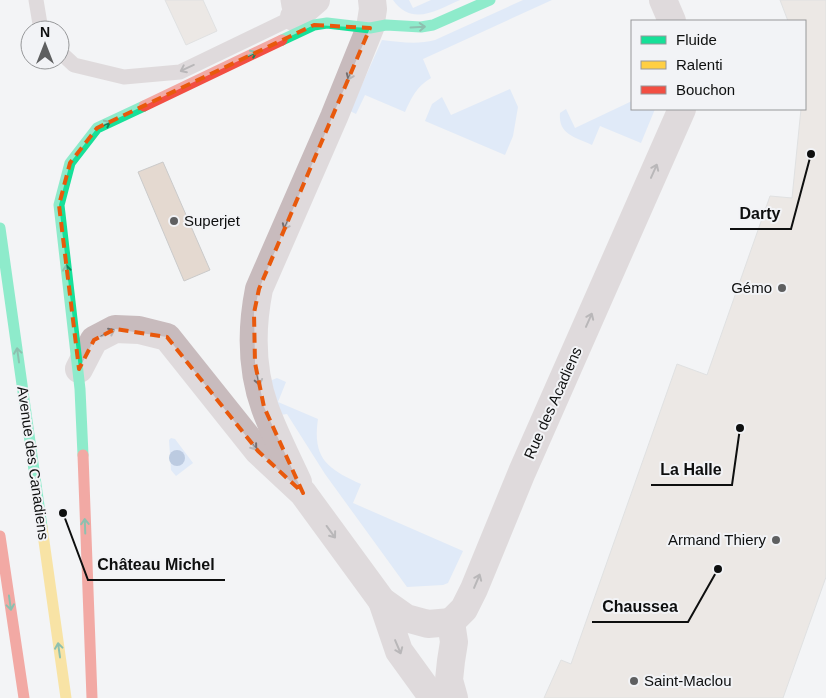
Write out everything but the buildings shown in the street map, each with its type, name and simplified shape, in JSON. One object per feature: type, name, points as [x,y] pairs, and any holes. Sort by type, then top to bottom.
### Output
[{"type":"street","points":[[92,698],[79,369],[59,206],[70,163],[97,128],[301,13],[316,0]]},
{"type":"street","points":[[303,493],[264,407],[254,363],[252,332],[254,313],[259,289],[334,117],[370,28],[373,9],[372,0]]},
{"type":"street","points":[[294,16],[314,24],[327,23],[370,28],[386,24],[408,27],[433,26],[490,0]]},
{"type":"street","points":[[663,0],[672,20]]},
{"type":"street","name":"Rue des Acadiens","points":[[451,622],[464,609],[474,589],[522,472],[682,110]]},
{"type":"street","name":"Avenue des Canadiens","points":[[0,228],[66,698]]},
{"type":"street","points":[[79,369],[94,340],[115,329],[139,330],[167,337],[258,452],[303,493],[382,601],[398,651],[432,698]]},
{"type":"street","points":[[0,536],[24,698]]},
{"type":"street","points":[[382,601],[406,618],[428,624],[451,622],[454,642],[449,680],[454,698]]},
{"type":"lane","points":[[36,0],[39,20]]},
{"type":"lane","points":[[70,61],[74,65],[124,77],[180,72],[294,16]]},
{"type":"highlighted area","points":[[314,25],[370,28],[259,289],[254,313],[255,363],[264,407],[303,493],[258,451],[167,337],[115,329],[94,340],[79,369],[59,205],[70,163],[97,128]]},
{"type":"shaded area","points":[[393,0],[409,0],[413,8],[431,0],[460,0],[434,12],[416,15],[400,8]]},
{"type":"shaded area","points":[[523,0],[552,0],[423,59],[431,78],[415,93],[405,112],[365,95],[356,114],[350,111],[382,40],[415,43],[428,42]]},
{"type":"shaded area","points":[[510,89],[518,107],[513,136],[505,155],[425,121],[432,104],[442,97],[451,115]]},
{"type":"shaded area","points":[[631,101],[631,110],[655,110],[641,143],[600,126],[592,145],[565,131],[560,120],[560,113],[566,109],[575,128]]},
{"type":"shaded area","points":[[277,378],[286,382],[278,402],[318,419],[318,444],[320,453],[325,461],[340,473],[361,484],[353,503],[463,551],[448,583],[443,585],[407,587],[325,474],[287,414],[280,415],[272,384],[272,380]]},
{"type":"shaded area","points":[[171,438],[175,439],[193,463],[176,476],[171,470],[169,440]]},
{"type":"traffic: fast","points":[[282,40],[314,25],[327,23],[370,28],[386,25],[421,27],[433,25],[490,0]]},
{"type":"traffic: fast","points":[[83,455],[80,389],[59,205],[70,163],[97,128],[144,106]]},
{"type":"traffic: fast","points":[[0,228],[42,527]]},
{"type":"traffic: slow","points":[[42,527],[66,698]]},
{"type":"traffic: jam","points":[[144,106],[282,40]]},
{"type":"traffic: jam","points":[[83,455],[92,698]]},
{"type":"traffic: jam","points":[[0,536],[24,698]]},
{"type":"place","name":"Darty","points":[[811,154]]},
{"type":"place","name":"Superjet","points":[[174,221]]},
{"type":"place","name":"Gémo","points":[[782,288]]},
{"type":"place","name":"La Halle","points":[[740,428]]},
{"type":"place","name":"Château Michel","points":[[63,513]]},
{"type":"place","name":"Armand Thiery","points":[[776,540]]},
{"type":"place","name":"Chaussea","points":[[718,569]]},
{"type":"place","name":"Saint-Maclou","points":[[634,681]]}]
